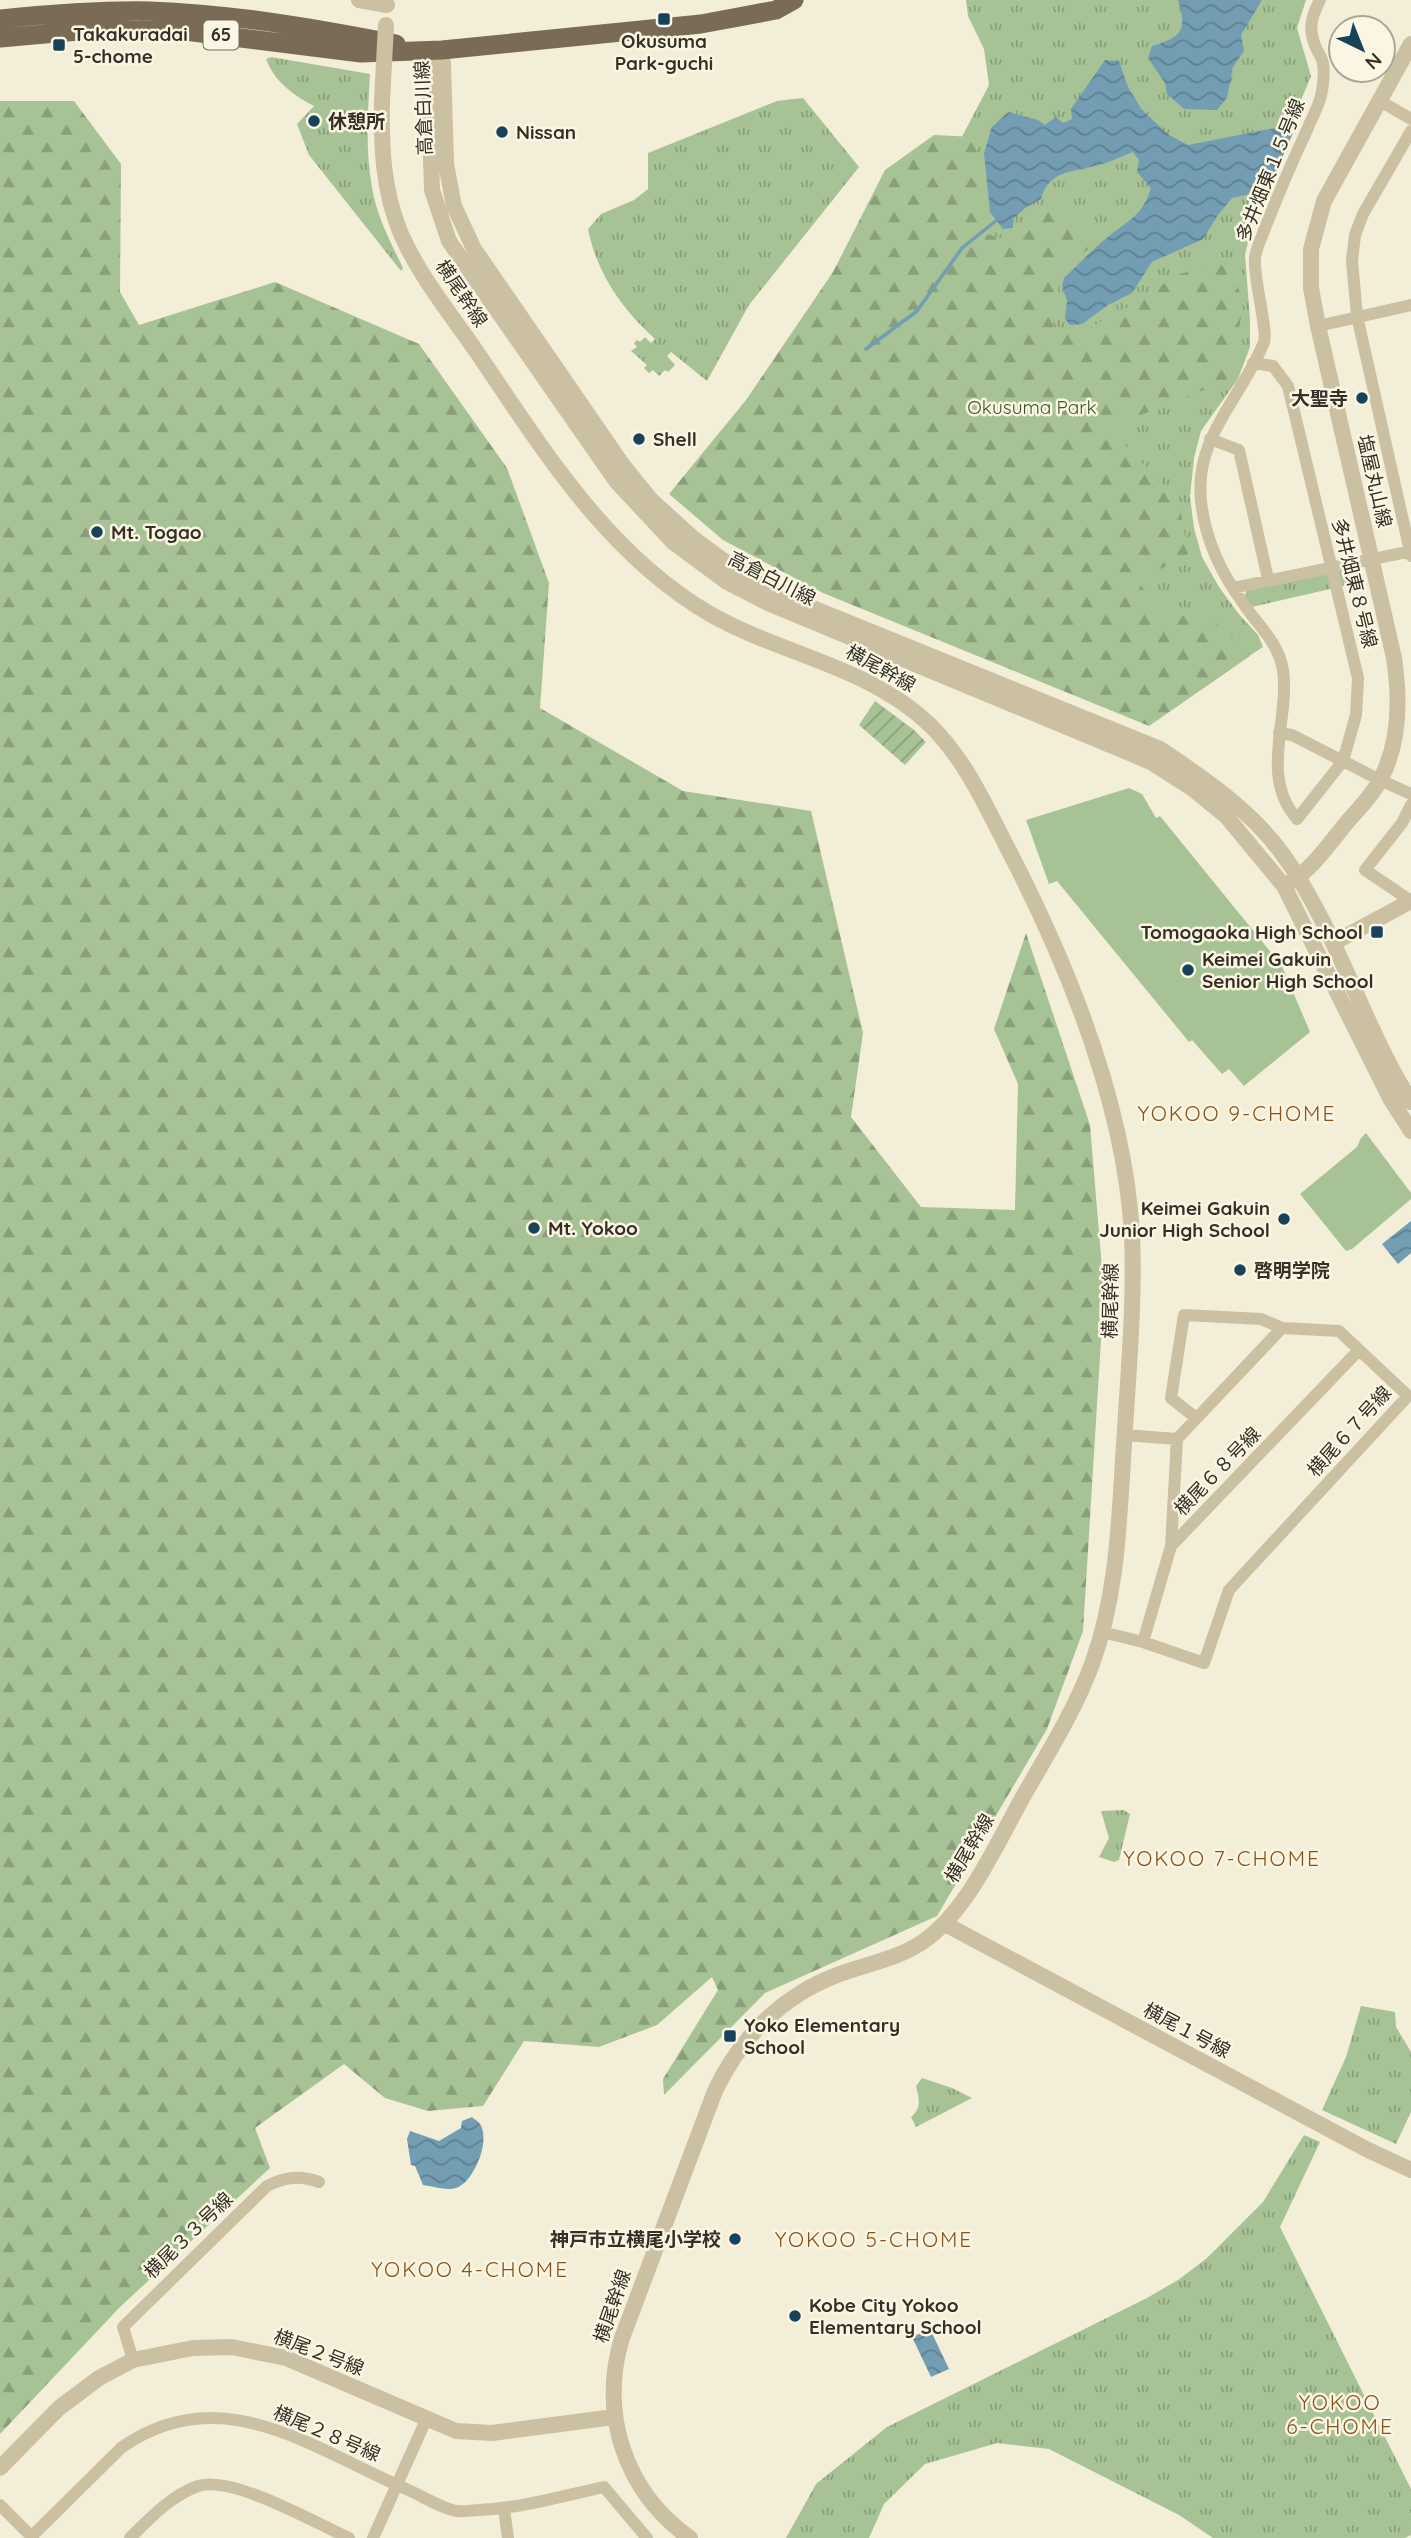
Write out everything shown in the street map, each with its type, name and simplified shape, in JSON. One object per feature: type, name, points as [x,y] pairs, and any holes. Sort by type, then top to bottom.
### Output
[{"type":"main road","name":"65","points":[[0,38],[101,29],[185,31],[361,53],[442,50],[701,24],[776,10],[794,0]]},
{"type":"main road","name":"65","points":[[0,19],[85,12],[150,11],[200,14],[296,25],[442,50]]},
{"type":"street","points":[[359,0],[387,2]]},
{"type":"street","name":"多井畑東１５号線","points":[[1297,819],[1289,809],[1278,783],[1277,756],[1283,697],[1281,660],[1271,639],[1233,588],[1211,548],[1204,525],[1200,485],[1210,439],[1223,411],[1242,386],[1265,338],[1258,300],[1255,257],[1318,107],[1323,64],[1310,36],[1313,13],[1320,0]]},
{"type":"street","name":"横尾幹線","points":[[387,2],[382,101],[382,149],[387,194],[401,233],[417,264],[596,519],[646,568],[685,598],[713,615],[870,682],[896,697],[945,741],[980,792],[1047,926],[1096,1056],[1125,1171],[1132,1231],[1132,1304],[1125,1436],[1116,1564],[1102,1632],[1091,1666],[1070,1713],[975,1881],[945,1924],[910,1950],[839,1973],[794,1996],[755,2029],[731,2061],[715,2091],[622,2338],[614,2368],[614,2417],[626,2461],[639,2486],[668,2521],[690,2538]]},
{"type":"street","name":"塩屋丸山線","points":[[1291,882],[1326,848],[1380,780],[1394,739],[1398,688],[1318,326],[1311,288],[1310,262],[1316,225],[1329,190],[1411,44]]},
{"type":"street","name":"高倉白川線","points":[[442,50],[429,92],[432,190],[449,241],[616,481],[673,542],[727,582],[768,603],[1151,762],[1193,789],[1226,816],[1291,882]]},
{"type":"street","points":[[1380,101],[1411,119]]},
{"type":"street","points":[[1233,588],[1371,557],[1410,553],[1357,316],[1352,261],[1355,235],[1363,214],[1411,131]]},
{"type":"street","points":[[1318,326],[1411,305]]},
{"type":"street","name":"多井畑東８号線","points":[[1253,363],[1273,366],[1288,386],[1358,678],[1356,715],[1343,761],[1297,819]]},
{"type":"street","points":[[1210,439],[1239,450],[1268,579]]},
{"type":"street","points":[[1279,733],[1292,734],[1411,794]]},
{"type":"street","points":[[1333,943],[1411,901],[1364,870],[1402,822],[1411,805]]},
{"type":"street","points":[[1291,882],[1333,943],[1372,1030],[1411,1102]]},
{"type":"street","points":[[1291,882],[1318,951],[1387,1092],[1411,1130]]},
{"type":"street","name":"横尾６７号線","points":[[1102,1632],[1204,1662],[1229,1590],[1408,1396],[1339,1331],[1282,1328],[1261,1318],[1184,1315],[1171,1398],[1196,1418]]},
{"type":"street","points":[[1171,1546],[1177,1439],[1282,1328]]},
{"type":"street","name":"横尾６８号線","points":[[1143,1642],[1171,1546],[1359,1350]]},
{"type":"street","points":[[1125,1436],[1177,1439]]},
{"type":"street","name":"横尾１号線","points":[[945,1924],[1366,2149],[1411,2170]]},
{"type":"street","name":"横尾３３号線","points":[[133,2360],[122,2327],[267,2186],[283,2178],[306,2177],[319,2182]]},
{"type":"street","name":"横尾２号線","points":[[0,2468],[71,2398],[99,2378],[133,2360],[175,2350],[232,2347],[286,2358],[456,2431],[476,2434],[614,2417]]},
{"type":"street","name":"横尾２８号線","points":[[32,2538],[121,2448],[152,2430],[179,2421],[230,2417],[295,2437],[457,2511],[504,2509],[604,2487],[642,2537]]},
{"type":"street","points":[[373,2538],[426,2420]]},
{"type":"street","points":[[131,2538],[170,2501],[198,2486],[213,2483],[237,2488],[349,2538]]},
{"type":"street","points":[[0,2505],[32,2538]]},
{"type":"street","points":[[504,2509],[508,2538]]},
{"type":"green space","name":"Okusuma Park","points":[[966,0],[1306,0],[1297,28],[1311,76],[1255,212],[1245,255],[1250,347],[1238,379],[1201,431],[1194,458],[1190,497],[1194,528],[1202,557],[1219,587],[1258,635],[1263,647],[1182,700],[802,379],[954,152],[989,85],[984,49],[968,16]]},
{"type":"green space","points":[[271,57],[370,74],[368,145],[372,187],[380,218],[403,268],[401,271],[309,155],[297,124],[314,106],[292,93],[279,81],[266,59]]},
{"type":"green space","points":[[803,98],[859,167],[749,305],[707,381],[671,352],[667,356],[675,365],[668,372],[665,370],[659,376],[653,370],[649,373],[644,368],[647,365],[631,351],[637,347],[634,343],[637,340],[640,342],[645,337],[651,343],[655,339],[612,290],[598,261],[588,229],[601,214],[634,200],[648,189],[648,153],[777,101]]},
{"type":"green space","points":[[0,101],[74,101],[121,164],[120,292],[139,325],[275,282],[419,344],[507,468],[549,583],[540,708],[683,791],[811,811],[863,1033],[851,1117],[921,1207],[1015,1210],[1018,1084],[994,1029],[1026,933],[1090,1125],[1104,1292],[1083,1631],[1047,1729],[937,1916],[765,1993],[664,2095],[663,2079],[718,1990],[712,1977],[657,2025],[599,2047],[524,2041],[483,2106],[428,2111],[385,2098],[344,2064],[255,2128],[270,2168],[120,2307],[0,2434]]},
{"type":"green space","points":[[934,135],[975,137],[988,235],[1017,242],[1056,205],[1097,243],[1061,269],[1052,333],[1082,332],[1128,307],[1179,274],[1232,261],[1243,307],[1229,380],[1108,428],[1179,501],[1188,554],[1138,581],[1163,617],[1208,615],[1250,656],[1149,726],[823,593],[723,540],[669,494],[746,400],[833,272],[885,170]]},
{"type":"green space","points":[[1359,565],[1365,581],[1252,607],[1244,597],[1247,590]]},
{"type":"green space","points":[[875,701],[926,742],[905,765],[859,725]]},
{"type":"green space","points":[[1129,788],[1142,794],[1156,818],[1160,816],[1282,966],[1310,1032],[1244,1086],[1229,1069],[1222,1074],[1192,1040],[1189,1042],[1057,881],[1049,884],[1026,820]]},
{"type":"green space","points":[[1366,1133],[1411,1193],[1411,1199],[1352,1249],[1346,1251],[1300,1194],[1357,1147]]},
{"type":"green space","points":[[1124,1810],[1130,1814],[1119,1860],[1114,1862],[1099,1857],[1109,1838],[1101,1811]]},
{"type":"green space","points":[[1361,2006],[1395,2012],[1396,2027],[1411,2052],[1411,2112],[1396,2144],[1322,2110],[1346,2057]]},
{"type":"green space","points":[[922,2078],[972,2098],[916,2127],[911,2117],[918,2106],[916,2086]]},
{"type":"green space","points":[[1304,2135],[1320,2142],[1280,2227],[1411,2489],[1411,2535],[1405,2538],[1213,2538],[1179,2515],[1049,2449],[997,2443],[925,2464],[884,2504],[869,2538],[786,2538],[816,2484],[887,2427],[1147,2298],[1206,2259],[1263,2202]]},
{"type":"water","points":[[1178,0],[1262,0],[1241,35],[1244,51],[1233,67],[1227,98],[1217,110],[1184,109],[1167,94],[1165,83],[1148,58],[1152,46],[1176,36],[1180,31],[1182,19]]},
{"type":"water","points":[[1105,60],[1119,61],[1128,87],[1142,110],[1169,135],[1188,145],[1280,127],[1293,133],[1268,190],[1232,198],[1203,239],[1152,262],[1132,293],[1108,305],[1082,324],[1070,325],[1065,319],[1067,301],[1062,286],[1064,278],[1144,205],[1151,188],[1137,172],[1139,160],[1133,152],[1105,163],[1062,174],[1049,183],[1041,199],[1013,219],[1013,228],[1003,229],[990,212],[984,153],[992,127],[1008,112],[1038,120],[1045,125],[1056,117],[1063,123],[1072,119],[1071,109]]},
{"type":"water","points":[[1411,1221],[1411,1253],[1398,1264],[1382,1244]]},
{"type":"water","points":[[472,2117],[480,2124],[483,2140],[479,2160],[469,2178],[452,2189],[423,2185],[415,2166],[411,2165],[407,2139],[410,2131],[439,2141],[461,2128],[462,2121]]},
{"type":"water","points":[[930,2329],[949,2369],[931,2377],[912,2337]]},
{"type":"waterway","points":[[866,349],[917,311],[962,248],[997,220]]},
{"type":"place","name":"Okusuma Park-guchi","points":[[664,19]]},
{"type":"place","name":"Takakuradai 5-chome","points":[[59,45]]},
{"type":"place","name":"休憩所","points":[[314,121]]},
{"type":"place","name":"Nissan","points":[[502,132]]},
{"type":"place","name":"大聖寺","points":[[1362,398]]},
{"type":"place","name":"Shell","points":[[639,439]]},
{"type":"place","name":"Mt. Togao","points":[[97,532]]},
{"type":"place","name":"Tomogaoka High School","points":[[1377,932]]},
{"type":"place","name":"Keimei Gakuin Senior High School","points":[[1188,970]]},
{"type":"place","name":"Keimei Gakuin Junior High School","points":[[1284,1219]]},
{"type":"place","name":"Mt. Yokoo","points":[[534,1228]]},
{"type":"place","name":"啓明学院","points":[[1240,1270]]},
{"type":"place","name":"Yoko Elementary School","points":[[730,2036]]},
{"type":"place","name":"神戸市立横尾小学校","points":[[735,2239]]},
{"type":"place","name":"Kobe City Yokoo Elementary School","points":[[795,2316]]},
{"type":"district","name":"YOKOO 9-CHOME","points":[[1237,1114]]},
{"type":"district","name":"YOKOO 7-CHOME","points":[[1222,1859]]},
{"type":"district","name":"YOKOO 5-CHOME","points":[[874,2240]]},
{"type":"district","name":"YOKOO 4-CHOME","points":[[470,2270]]},
{"type":"district","name":"YOKOO 6-CHOME","points":[[1340,2415]]}]
